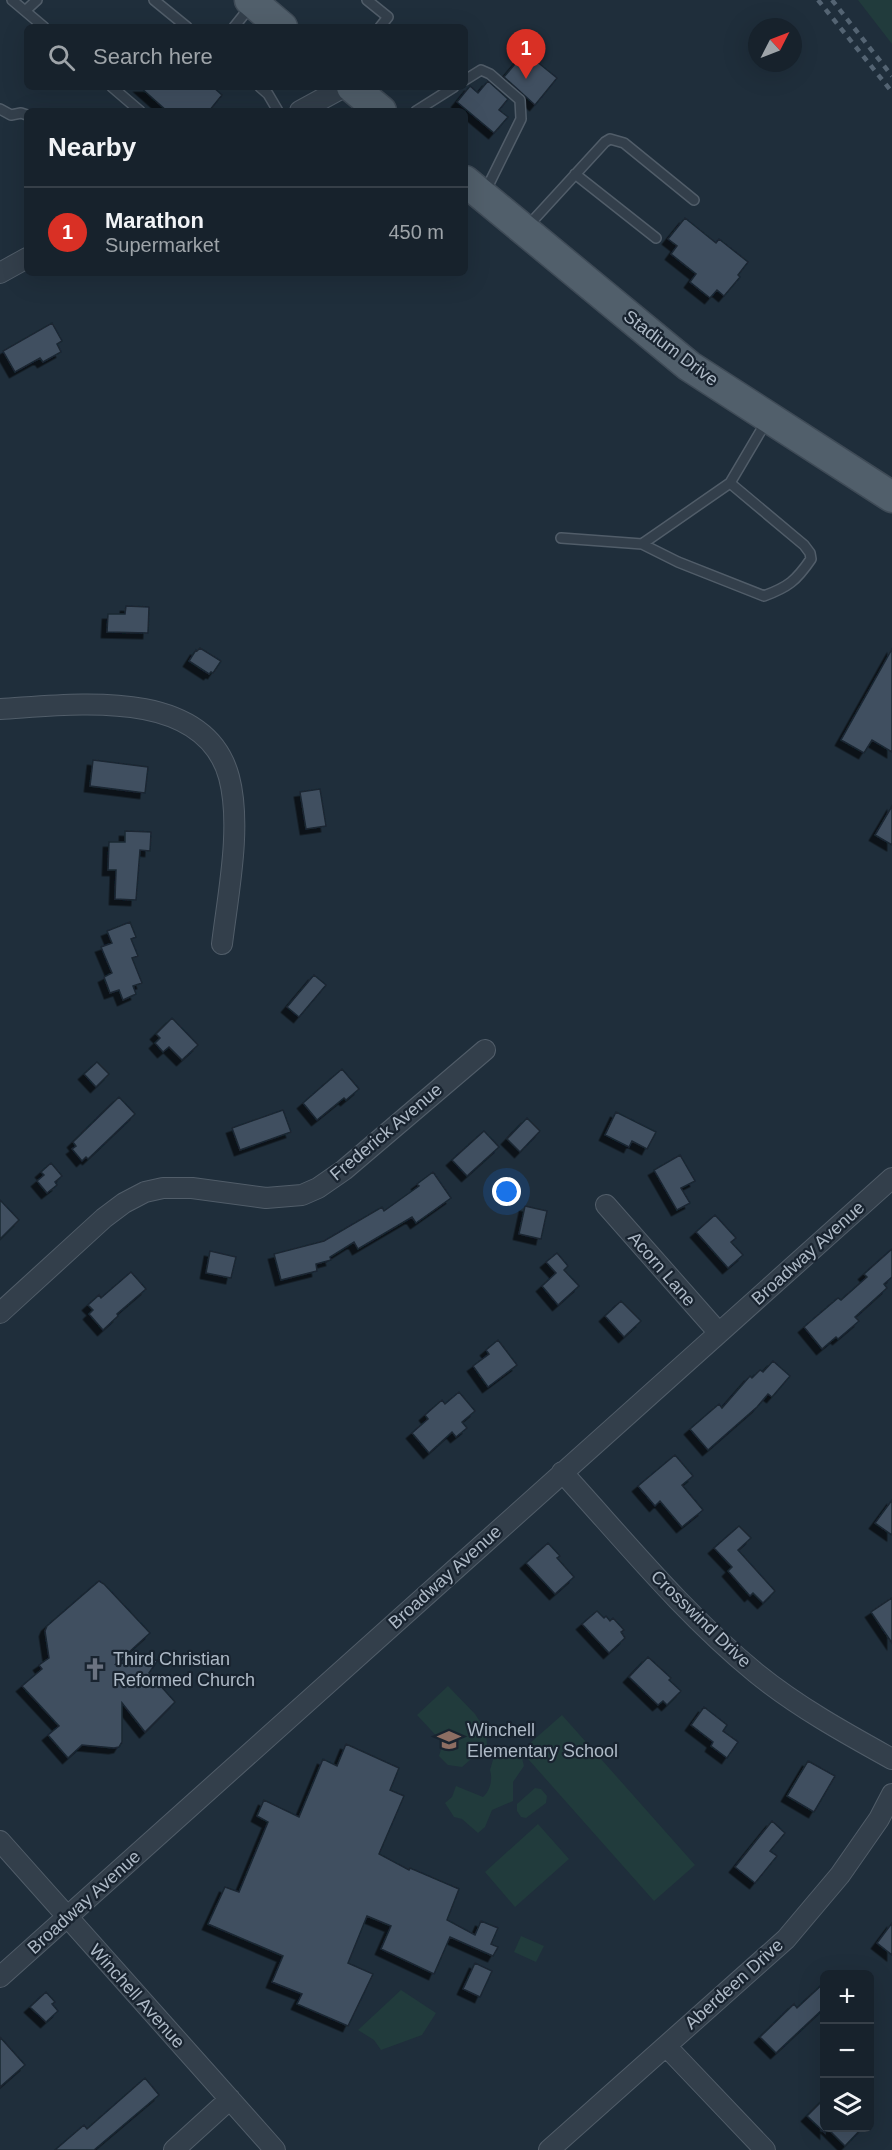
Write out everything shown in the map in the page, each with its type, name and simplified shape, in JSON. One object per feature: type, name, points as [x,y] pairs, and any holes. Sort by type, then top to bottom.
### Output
[{"type":"main road","points":[[252,1],[279,24]]},
{"type":"main road","points":[[355,90],[375,108]]},
{"type":"main road","name":"Stadium Drive","points":[[474,188],[689,366],[892,497]]},
{"type":"street","points":[[306,108],[338,90]]},
{"type":"street","points":[[0,273],[24,260]]},
{"type":"street","points":[[0,709],[99,703],[133,706],[178,719],[200,732],[225,766],[232,795],[233,843],[222,944]]},
{"type":"street","name":"Frederick Avenue","points":[[0,1313],[104,1218],[124,1203],[145,1192],[163,1188],[192,1188],[266,1198],[302,1195],[318,1188],[344,1170],[485,1050]]},
{"type":"street","name":"Broadway Avenue","points":[[0,1977],[892,1178]]},
{"type":"street","name":"Acorn Lane","points":[[606,1205],[719,1333]]},
{"type":"street","name":"Crosswind Drive","points":[[562,1472],[713,1636],[758,1675],[799,1704],[892,1759]]},
{"type":"street","name":"Aberdeen Drive","points":[[549,2150],[777,1947],[802,1921],[861,1847],[892,1794]]},
{"type":"street","name":"Winchell Avenue","points":[[0,1841],[275,2150]]},
{"type":"street","points":[[666,2046],[765,2150]]},
{"type":"street","points":[[174,2150],[230,2099]]},
{"type":"lane","points":[[12,0],[40,24]]},
{"type":"lane","points":[[25,11],[37,0]]},
{"type":"lane","points":[[154,0],[183,24]]},
{"type":"lane","points":[[368,0],[388,17],[382,24]]},
{"type":"lane","points":[[236,24],[252,1]]},
{"type":"lane","points":[[468,78],[482,70],[490,74],[520,100],[521,119],[474,188]]},
{"type":"lane","points":[[116,90],[136,108]]},
{"type":"lane","points":[[263,90],[277,108]]},
{"type":"lane","points":[[421,108],[449,90]]},
{"type":"lane","points":[[0,109],[11,115],[24,114]]},
{"type":"lane","points":[[525,230],[610,139],[624,143],[694,200]]},
{"type":"lane","points":[[575,174],[656,238]]},
{"type":"lane","points":[[642,544],[730,483],[769,417]]},
{"type":"lane","points":[[561,538],[642,544],[678,562],[764,596],[785,588],[798,578],[811,559],[810,553],[804,545],[730,483]]},
{"type":"green space","points":[[858,0],[892,0],[892,44]]},
{"type":"green space","points":[[448,1686],[475,1714],[486,1731],[487,1745],[462,1767],[448,1765],[439,1756],[443,1743],[417,1715]]},
{"type":"green space","points":[[562,1715],[695,1865],[654,1901],[521,1751]]},
{"type":"green space","points":[[513,1749],[521,1754],[524,1766],[513,1782],[513,1801],[492,1810],[485,1827],[478,1833],[462,1819],[454,1817],[445,1803],[452,1797],[456,1786],[483,1797],[490,1785],[490,1770],[495,1753]]},
{"type":"green space","points":[[535,1788],[541,1789],[547,1796],[546,1803],[526,1818],[521,1817],[517,1811],[517,1804]]},
{"type":"green space","points":[[538,1824],[569,1859],[515,1907],[485,1872]]},
{"type":"green space","points":[[521,1936],[544,1946],[536,1962],[514,1952]]},
{"type":"green space","points":[[401,1990],[436,2013],[422,2035],[381,2050],[374,2040],[358,2030]]},
{"type":"building","points":[[525,52],[557,78],[535,105],[504,77]]},
{"type":"building","points":[[488,81],[508,99],[499,110],[508,117],[494,133],[468,111],[468,108],[464,108],[457,102],[470,86],[478,93]]},
{"type":"building","points":[[143,90],[216,90],[222,95],[211,108],[164,108]]},
{"type":"building","points":[[685,218],[716,243],[719,239],[748,262],[738,275],[740,277],[724,296],[717,290],[710,298],[690,282],[696,274],[671,254],[677,246],[668,239]]},
{"type":"building","points":[[52,323],[62,341],[57,344],[61,352],[43,362],[40,358],[15,372],[3,351]]},
{"type":"building","points":[[126,606],[149,607],[148,633],[107,632],[108,614],[125,614]]},
{"type":"building","points":[[200,648],[221,661],[213,673],[209,674],[189,661]]},
{"type":"building","points":[[892,649],[892,752],[872,740],[864,753],[841,740]]},
{"type":"building","points":[[93,760],[148,767],[145,793],[90,786]]},
{"type":"building","points":[[320,789],[326,826],[306,829],[300,792]]},
{"type":"building","points":[[892,806],[892,845],[875,835]]},
{"type":"building","points":[[125,831],[151,832],[150,851],[140,850],[136,900],[115,899],[116,870],[108,870],[109,842],[125,842]]},
{"type":"building","points":[[130,922],[136,937],[131,939],[138,956],[132,958],[142,983],[133,986],[136,994],[123,1000],[119,990],[110,993],[104,977],[112,973],[101,947],[112,943],[107,931]]},
{"type":"building","points":[[314,975],[326,985],[299,1017],[287,1007]]},
{"type":"building","points":[[172,1018],[198,1045],[182,1060],[169,1047],[163,1052],[155,1043],[160,1038],[156,1034]]},
{"type":"building","points":[[97,1062],[109,1074],[96,1087],[84,1074]]},
{"type":"building","points":[[342,1069],[359,1089],[317,1120],[303,1103]]},
{"type":"building","points":[[119,1097],[135,1114],[88,1159],[86,1157],[82,1161],[72,1149],[76,1146],[73,1142]]},
{"type":"building","points":[[283,1110],[291,1132],[240,1150],[232,1128]]},
{"type":"building","points":[[616,1112],[656,1132],[647,1149],[632,1141],[629,1147],[605,1135]]},
{"type":"building","points":[[527,1118],[540,1131],[520,1152],[507,1139]]},
{"type":"building","points":[[484,1131],[499,1147],[467,1176],[452,1160]]},
{"type":"building","points":[[680,1155],[695,1181],[681,1188],[690,1203],[677,1210],[654,1170]]},
{"type":"building","points":[[51,1163],[62,1176],[55,1182],[57,1185],[47,1193],[37,1181],[44,1175],[41,1172]]},
{"type":"building","points":[[433,1172],[451,1198],[416,1223],[412,1217],[358,1249],[354,1242],[330,1257],[331,1260],[316,1264],[317,1271],[281,1280],[274,1254],[324,1241],[382,1207],[384,1211],[419,1186],[417,1184]]},
{"type":"building","points":[[0,1200],[19,1220],[0,1239]]},
{"type":"building","points":[[525,1206],[547,1211],[541,1239],[519,1234]]},
{"type":"building","points":[[715,1215],[736,1238],[731,1242],[743,1255],[728,1268],[696,1232]]},
{"type":"building","points":[[892,1249],[892,1277],[884,1284],[887,1288],[855,1317],[859,1321],[822,1349],[804,1327],[838,1298],[841,1300],[867,1277],[864,1274]]},
{"type":"building","points":[[210,1251],[236,1257],[231,1278],[206,1273]]},
{"type":"building","points":[[557,1253],[568,1266],[564,1270],[579,1286],[558,1305],[542,1286],[556,1273],[546,1262]]},
{"type":"building","points":[[131,1272],[146,1289],[117,1314],[118,1316],[103,1330],[89,1314],[93,1310],[88,1305],[99,1295],[101,1298]]},
{"type":"building","points":[[621,1301],[641,1321],[624,1337],[605,1316]]},
{"type":"building","points":[[498,1340],[517,1365],[488,1387],[473,1366],[489,1354],[486,1350]]},
{"type":"building","points":[[773,1361],[790,1376],[772,1397],[768,1394],[757,1407],[708,1450],[690,1429],[719,1404],[722,1408],[750,1376],[752,1378],[760,1370],[763,1372]]},
{"type":"building","points":[[459,1392],[475,1411],[462,1422],[467,1428],[456,1437],[452,1432],[429,1453],[412,1433],[428,1419],[425,1415],[442,1400],[445,1404]]},
{"type":"building","points":[[675,1455],[693,1476],[682,1485],[703,1510],[682,1527],[660,1501],[655,1506],[638,1486]]},
{"type":"building","points":[[892,1500],[892,1535],[875,1523]]},
{"type":"building","points":[[739,1526],[751,1538],[738,1550],[775,1591],[763,1603],[753,1593],[750,1596],[728,1571],[732,1567],[714,1548]]},
{"type":"building","points":[[548,1543],[560,1556],[557,1558],[574,1577],[555,1594],[526,1563]]},
{"type":"building","name":"Third Christian Reformed Church","points":[[99,1581],[150,1633],[116,1664],[158,1660],[149,1673],[175,1702],[145,1732],[122,1703],[122,1742],[119,1747],[82,1745],[68,1758],[48,1735],[59,1726],[22,1686],[42,1669],[39,1665],[49,1658],[45,1631],[47,1626]]},
{"type":"building","points":[[892,1598],[892,1643],[871,1612]]},
{"type":"building","points":[[597,1611],[610,1621],[613,1618],[624,1630],[621,1632],[625,1638],[609,1653],[582,1624]]},
{"type":"building","points":[[648,1657],[671,1678],[669,1680],[681,1691],[667,1705],[663,1701],[658,1705],[629,1677]]},
{"type":"building","points":[[704,1707],[727,1725],[723,1731],[738,1742],[727,1758],[711,1746],[713,1742],[691,1725]]},
{"type":"building","points":[[346,1744],[399,1768],[390,1790],[404,1796],[379,1854],[409,1870],[410,1868],[459,1889],[447,1920],[475,1935],[481,1921],[498,1928],[491,1944],[498,1947],[493,1956],[450,1937],[434,1974],[381,1949],[391,1926],[367,1916],[348,1963],[373,1974],[348,2026],[297,2004],[302,1994],[272,1982],[283,1956],[208,1924],[225,1887],[239,1892],[268,1822],[257,1816],[264,1800],[299,1817],[323,1759],[337,1766]]},
{"type":"building","points":[[808,1761],[835,1776],[814,1812],[787,1796]]},
{"type":"building","points":[[772,1821],[785,1833],[770,1851],[777,1856],[755,1883],[735,1867]]},
{"type":"building","points":[[892,1923],[892,1955],[877,1943]]},
{"type":"building","points":[[475,1963],[492,1971],[480,1997],[463,1989]]},
{"type":"building","points":[[820,1987],[820,2012],[776,2053],[760,2037],[794,2004],[797,2008]]},
{"type":"building","points":[[46,1992],[55,2002],[52,2004],[58,2011],[46,2022],[30,2007]]},
{"type":"building","points":[[0,2037],[25,2065],[0,2087]]},
{"type":"building","points":[[145,2078],[159,2095],[94,2150],[55,2150],[84,2125],[87,2129]]},
{"type":"building","points":[[820,2103],[820,2128],[807,2116]]},
{"type":"building","points":[[831,2132],[858,2132],[845,2146]]},
{"type":"railway","points":[[818,0],[892,92]]},
{"type":"railway","points":[[832,0],[892,76]]},
{"type":"place","name":"Marathon","points":[[526,79]]},
{"type":"place","name":"Third Christian Reformed Church","points":[[95,1669]]},
{"type":"place","name":"Winchell Elementary School","points":[[449,1740]]}]
